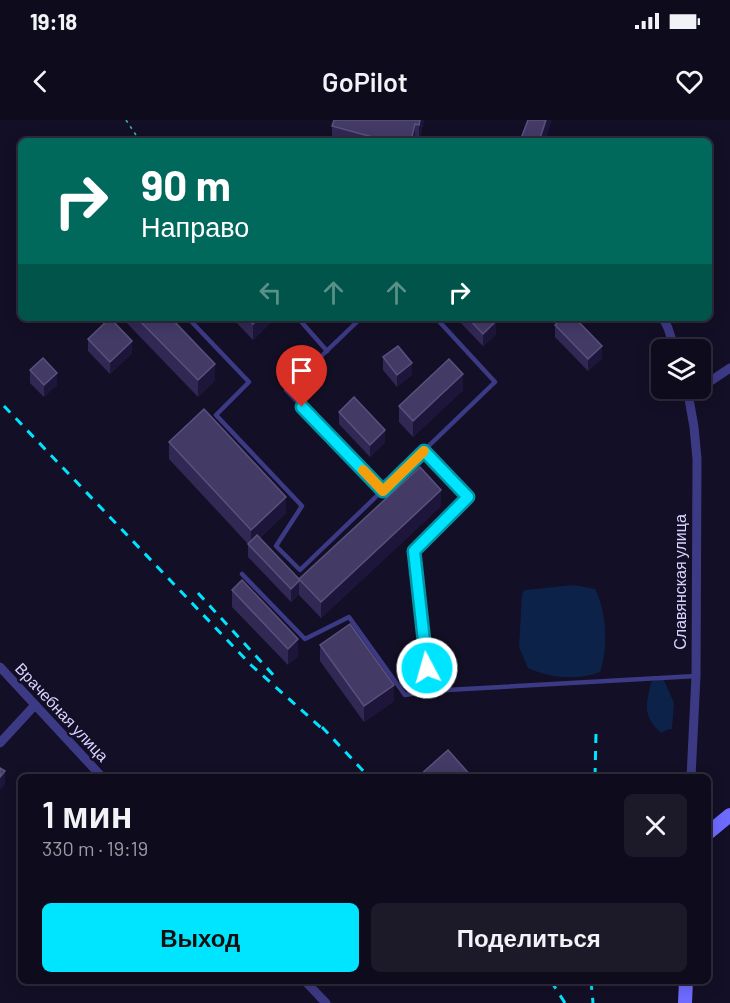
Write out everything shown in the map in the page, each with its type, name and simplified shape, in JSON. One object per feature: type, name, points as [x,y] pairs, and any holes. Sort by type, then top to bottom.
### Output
[{"type":"main road","points":[[711,831],[730,815]]},
{"type":"main road","points":[[685,1003],[686,984]]},
{"type":"street","points":[[664,321],[672,339]]},
{"type":"street","points":[[711,381],[730,368]]},
{"type":"street","name":"Славянская улица","points":[[689,399],[697,459],[696,676],[691,774]]},
{"type":"street","name":"Врачебная улица","points":[[0,667],[99,774]]},
{"type":"street","points":[[0,743],[35,705]]},
{"type":"street","points":[[308,984],[326,1003]]},
{"type":"lane","points":[[191,321],[249,382],[216,415],[302,506],[276,546],[300,570],[495,382],[439,321]]},
{"type":"lane","points":[[301,321],[327,351]]},
{"type":"lane","points":[[358,321],[286,390],[383,491]]},
{"type":"lane","points":[[424,451],[468,497],[414,551],[429,691]]},
{"type":"lane","points":[[242,574],[305,639],[349,617],[405,695],[429,691],[696,676]]},
{"type":"path","points":[[126,120],[138,138]]},
{"type":"water","points":[[574,585],[595,589],[602,608],[605,641],[600,672],[582,677],[564,677],[528,668],[519,647],[522,594],[525,590]]},
{"type":"water","points":[[663,678],[674,703],[672,729],[661,733],[648,715],[647,704],[651,682]]},
{"type":"building","points":[[334,120],[420,120],[419,125],[415,124],[412,138],[376,138],[332,126]]},
{"type":"building","points":[[528,120],[546,120],[540,138],[521,138]]},
{"type":"building","points":[[107,321],[113,321],[132,341],[110,362],[88,339]]},
{"type":"building","points":[[140,321],[174,321],[215,364],[198,380]]},
{"type":"building","points":[[471,321],[496,321],[483,334]]},
{"type":"building","points":[[559,321],[578,321],[602,346],[588,359],[555,325]]},
{"type":"building","points":[[398,346],[412,363],[397,375],[383,357]]},
{"type":"building","points":[[43,358],[57,373],[44,385],[30,370]]},
{"type":"building","points":[[449,359],[463,374],[413,421],[399,406]]},
{"type":"building","points":[[354,397],[385,430],[370,445],[339,412]]},
{"type":"building","points":[[204,409],[286,497],[251,530],[169,442]]},
{"type":"building","points":[[420,467],[441,490],[321,602],[299,579]]},
{"type":"building","points":[[257,535],[299,579],[291,589],[248,544]]},
{"type":"building","points":[[242,580],[298,639],[288,649],[232,590]]},
{"type":"building","points":[[350,624],[394,685],[364,706],[320,645]]},
{"type":"building","points":[[448,750],[469,774],[421,774]]},
{"type":"railway","points":[[4,406],[251,665],[326,732]]},
{"type":"railway","points":[[198,593],[277,679]]},
{"type":"railway","points":[[322,727],[366,774]]},
{"type":"railway","points":[[595,774],[596,732]]},
{"type":"railway","points":[[553,984],[565,1003]]},
{"type":"railway","points":[[591,984],[593,1003]]},
{"type":"slow traffic","points":[[363,470],[383,491],[424,451]]},
{"type":"route","points":[[302,407],[383,491],[424,451],[468,497],[414,551],[427,668]]}]
